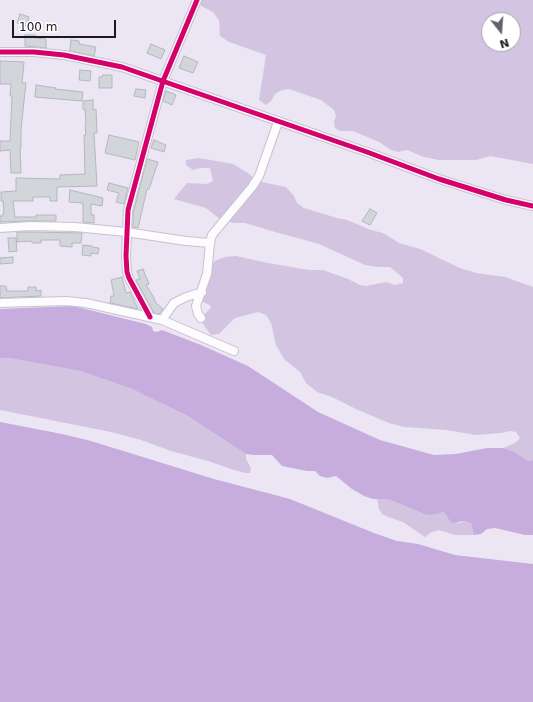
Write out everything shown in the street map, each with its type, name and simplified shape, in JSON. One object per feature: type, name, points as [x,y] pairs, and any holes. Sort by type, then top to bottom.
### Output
[{"type":"street","points":[[150,317],[129,278],[126,256],[128,210],[163,81],[197,0]]},
{"type":"street","points":[[0,52],[34,52],[64,55],[122,67],[367,152],[439,179],[506,200],[533,206]]},
{"type":"street","points":[[201,318],[198,314],[196,306],[207,274],[212,235],[252,187],[259,176],[278,122]]},
{"type":"street","points":[[0,228],[57,226],[126,232],[210,243]]},
{"type":"street","points":[[162,320],[174,303],[202,292]]},
{"type":"street","points":[[0,303],[82,303],[162,320],[234,351]]},
{"type":"shaded area","points":[[200,0],[533,0],[533,164],[490,156],[476,160],[439,160],[424,157],[407,150],[398,152],[391,150],[379,142],[353,131],[340,131],[335,128],[334,122],[336,116],[334,110],[321,100],[289,89],[282,90],[275,94],[271,101],[266,105],[259,100],[266,55],[229,42],[220,36],[219,20],[213,12],[201,6]]},
{"type":"shaded area","points":[[199,158],[233,164],[248,173],[257,181],[286,187],[294,196],[297,203],[304,208],[347,220],[371,230],[383,233],[399,243],[420,249],[460,268],[476,273],[505,277],[533,287],[533,460],[528,461],[515,452],[503,448],[515,443],[520,438],[516,432],[510,431],[475,435],[447,430],[404,427],[389,423],[332,397],[317,392],[306,383],[300,372],[284,359],[276,345],[271,323],[266,315],[258,312],[235,318],[219,334],[211,335],[201,321],[203,315],[210,309],[211,306],[202,301],[212,265],[215,261],[225,257],[236,256],[309,270],[323,270],[366,286],[386,282],[395,285],[403,283],[403,278],[390,267],[365,265],[319,244],[245,223],[234,223],[221,220],[206,208],[174,199],[187,183],[207,184],[213,181],[210,168],[193,170],[186,165],[186,160]]},
{"type":"shaded area","points":[[73,306],[146,324],[152,327],[153,331],[157,332],[162,330],[201,345],[248,366],[318,412],[380,440],[434,455],[456,454],[487,448],[503,448],[515,452],[528,461],[533,460],[533,535],[525,535],[495,528],[487,529],[481,534],[474,535],[471,523],[464,521],[453,523],[444,512],[430,515],[424,514],[393,501],[373,499],[364,496],[352,489],[336,476],[327,478],[320,476],[315,471],[282,466],[272,455],[246,454],[186,415],[132,389],[80,371],[9,358],[0,358],[0,309]]},
{"type":"shaded area","points":[[0,358],[9,358],[80,371],[132,389],[186,415],[246,454],[246,459],[251,468],[250,473],[231,469],[111,432],[0,410]]},
{"type":"shaded area","points":[[0,422],[91,441],[214,479],[290,499],[397,541],[418,544],[455,555],[533,564],[533,702],[0,702]]},
{"type":"shaded area","points":[[377,499],[393,501],[424,514],[444,512],[449,520],[460,523],[464,521],[471,523],[474,535],[455,535],[439,530],[430,533],[425,537],[403,522],[382,514],[379,509]]},
{"type":"building","points":[[20,14],[29,17],[27,26],[17,23]]},
{"type":"building","points":[[25,35],[35,35],[35,38],[46,39],[46,48],[25,46]]},
{"type":"building","points":[[71,40],[79,41],[79,44],[96,47],[94,56],[70,51]]},
{"type":"building","points":[[151,44],[165,50],[161,59],[147,53]]},
{"type":"building","points":[[184,56],[198,62],[193,73],[179,68]]},
{"type":"building","points":[[0,61],[24,62],[22,83],[26,83],[20,147],[21,173],[11,173],[10,150],[0,151],[0,141],[10,141],[12,96],[10,96],[11,84],[0,84]]},
{"type":"building","points":[[80,70],[91,71],[90,81],[79,80]]},
{"type":"building","points":[[103,75],[112,75],[112,88],[99,88],[99,77],[102,77]]},
{"type":"building","points":[[36,85],[83,92],[82,101],[35,97]]},
{"type":"building","points":[[136,89],[146,90],[145,98],[134,96]]},
{"type":"building","points":[[166,91],[176,95],[172,105],[163,101]]},
{"type":"building","points":[[93,100],[93,110],[96,109],[97,133],[94,133],[97,186],[57,187],[57,201],[50,201],[50,197],[33,197],[33,201],[13,201],[15,217],[56,215],[56,221],[0,222],[0,216],[3,216],[4,213],[3,201],[1,201],[1,192],[16,191],[16,178],[60,179],[60,175],[85,174],[84,135],[86,135],[86,125],[83,101]]},
{"type":"building","points":[[109,135],[139,142],[135,160],[105,153]]},
{"type":"building","points":[[154,140],[166,145],[164,152],[151,148]]},
{"type":"building","points":[[147,159],[158,162],[149,189],[147,189],[138,228],[133,227],[133,214]]},
{"type":"building","points":[[109,183],[128,188],[124,204],[116,202],[119,193],[107,190]]},
{"type":"building","points":[[70,190],[103,198],[102,206],[91,204],[91,215],[94,215],[94,223],[83,222],[83,203],[69,202]]},
{"type":"building","points":[[370,209],[377,213],[370,225],[362,221]]},
{"type":"building","points":[[17,232],[82,233],[81,243],[72,243],[72,247],[60,246],[60,240],[41,240],[41,243],[32,243],[32,241],[17,242]]},
{"type":"building","points":[[8,238],[16,238],[17,251],[9,252]]},
{"type":"building","points":[[83,245],[99,248],[98,254],[91,253],[91,256],[82,255]]},
{"type":"building","points":[[13,257],[13,263],[0,264],[0,258]]},
{"type":"building","points":[[143,269],[149,284],[146,285],[156,303],[163,309],[159,314],[154,313],[136,280],[140,279],[137,271]]},
{"type":"building","points":[[122,277],[126,293],[130,292],[138,309],[110,303],[111,296],[114,296],[111,280]]},
{"type":"building","points":[[0,286],[6,286],[7,291],[28,291],[28,287],[36,287],[36,291],[41,290],[41,296],[0,298]]},
{"type":"cycle path","points":[[150,317],[127,272],[126,256],[128,210],[163,81],[197,0]]},
{"type":"cycle path","points":[[0,52],[34,52],[64,55],[122,67],[367,152],[439,179],[506,200],[533,206]]}]
